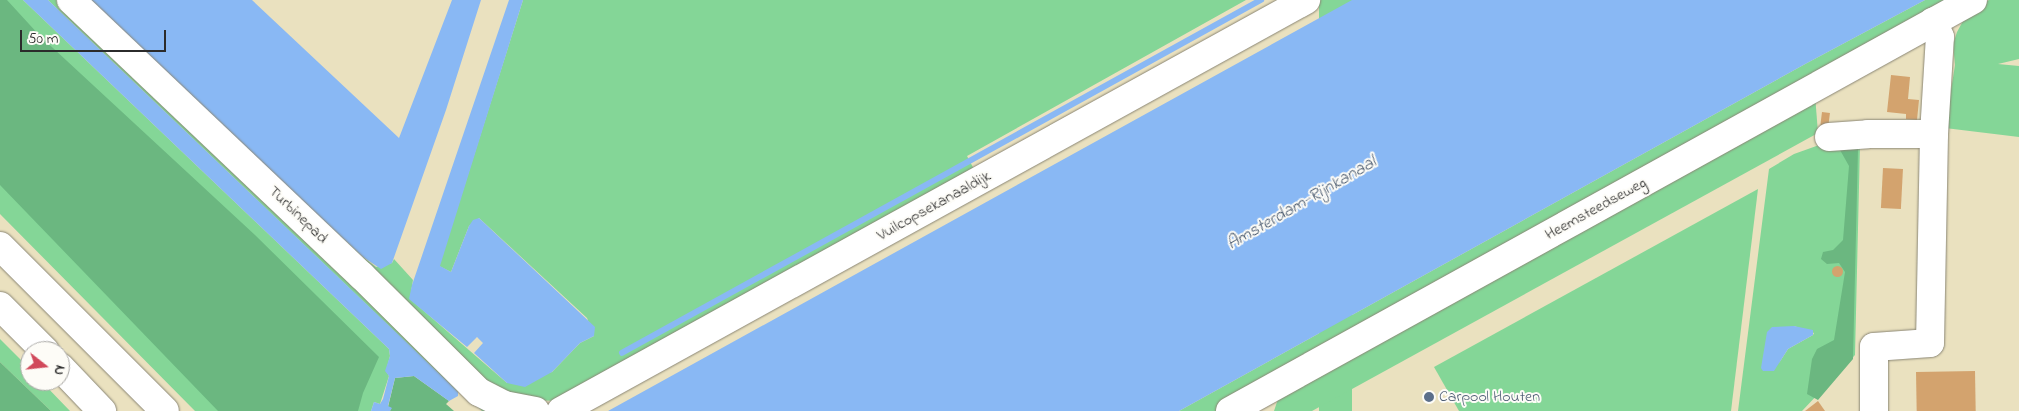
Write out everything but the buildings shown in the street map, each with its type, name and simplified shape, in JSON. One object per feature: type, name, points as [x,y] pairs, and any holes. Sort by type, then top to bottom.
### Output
[{"type":"main road","name":"Turbinepad","points":[[71,0],[366,281],[479,392],[504,405],[535,411]]},
{"type":"main road","name":"Vuilcopsekanaaldijk","points":[[562,411],[1306,0]]},
{"type":"main road","name":"Heemsteedseweg","points":[[1230,411],[1260,404],[1973,0]]},
{"type":"main road","points":[[1874,411],[1874,347],[1930,344],[1934,134],[1940,37],[1933,21]]},
{"type":"main road","points":[[1829,137],[1868,134],[1934,134]]},
{"type":"main road","points":[[0,246],[165,411]]},
{"type":"main road","points":[[0,306],[35,341]]},
{"type":"main road","points":[[70,377],[102,411]]},
{"type":"green space","points":[[0,0],[23,0],[389,349],[390,356],[386,371],[389,376],[380,404],[374,402],[371,411],[195,411],[0,214]]},
{"type":"green space","points":[[0,0],[7,0],[40,36],[255,235],[379,357],[363,393],[358,411],[218,411],[0,185]]},
{"type":"green space","points":[[48,0],[85,0],[363,257],[376,267],[392,263],[394,259],[413,280],[410,299],[507,383],[552,372],[580,343],[594,336],[587,318],[479,218],[469,226],[451,272],[439,266],[523,0],[1246,0],[967,156],[976,173],[562,401],[525,400],[505,411],[482,411],[461,389],[458,392]]},
{"type":"green space","points":[[1319,0],[1352,0],[1352,411],[1319,411]]},
{"type":"green space","points":[[1925,0],[1959,0],[1217,411],[1179,411],[1807,63]]},
{"type":"green space","points":[[1989,0],[2019,0],[2019,59],[1998,64],[2019,66],[2019,137],[1945,128],[1955,65],[1953,44],[1957,32],[1963,21],[1979,6]]},
{"type":"green space","points":[[1815,95],[1818,133],[1312,411],[1274,411],[1278,399]]},
{"type":"green space","points":[[1822,144],[1860,145],[1855,355],[1802,411],[1738,411],[1769,169],[1794,154]],"holes":[[[1794,326],[1814,333],[1788,349],[1779,363]]]},
{"type":"green space","points":[[1848,148],[1858,149],[1853,359],[1818,400],[1807,394],[1812,359],[1817,349],[1834,340],[1845,272],[1839,263],[1827,264],[1821,259],[1823,252],[1833,250],[1843,240],[1849,166],[1840,150]]},
{"type":"green space","points":[[1758,189],[1731,411],[1459,411],[1434,367]]},
{"type":"green space","points":[[0,339],[20,359],[20,381],[0,362]]},
{"type":"green space","points":[[0,362],[20,381],[20,391],[30,391],[51,411],[0,411]]},
{"type":"green space","points":[[414,376],[449,401],[446,404],[454,411],[390,411],[391,408],[388,407],[395,378]]},
{"type":"green space","points":[[30,391],[51,391],[70,411],[51,411]]},
{"type":"water","points":[[23,0],[48,0],[448,382],[458,392],[458,396],[449,401],[414,376],[395,378],[388,406],[392,408],[390,411],[371,411],[374,402],[380,404],[383,399],[389,376],[385,371],[390,356],[389,349]]},
{"type":"water","points":[[85,0],[252,0],[399,138],[452,0],[481,0],[446,110],[392,263],[381,269],[363,257]]},
{"type":"water","points":[[509,0],[523,0],[440,266],[451,272],[469,226],[473,220],[479,218],[595,327],[594,336],[580,343],[552,372],[525,387],[507,383],[474,353],[483,343],[477,337],[467,347],[409,299],[412,285]]},
{"type":"water","name":"Amsterdam-Rijnkanaal","points":[[1352,0],[1925,0],[1807,63],[1179,411],[608,411]]},
{"type":"water","points":[[1794,326],[1813,330],[1813,335],[1788,349],[1774,371],[1763,371],[1761,368],[1767,332],[1772,327]]},
{"type":"waterway","points":[[622,353],[1261,0]]},
{"type":"place","name":"Carpool Houten","points":[[1429,397]]}]
